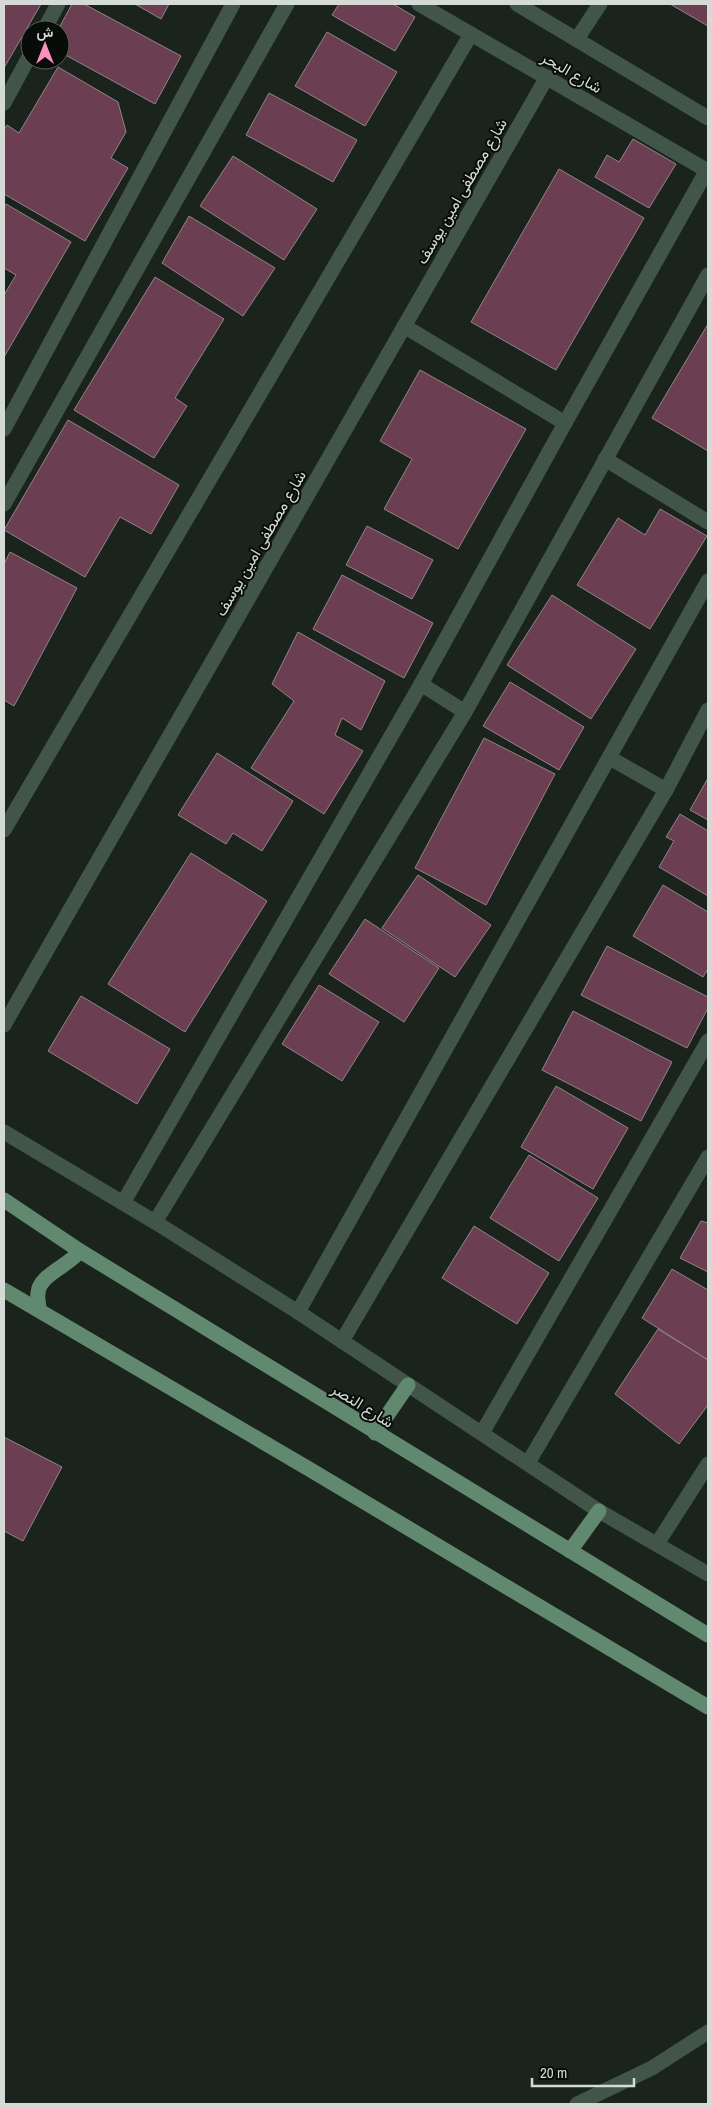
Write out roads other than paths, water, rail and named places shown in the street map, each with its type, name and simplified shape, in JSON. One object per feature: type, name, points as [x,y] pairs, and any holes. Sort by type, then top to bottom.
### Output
[{"type":"main road","name":"شارع النصر","points":[[4,1200],[80,1251],[708,1635]]},
{"type":"main road","points":[[39,1309],[38,1292],[42,1282],[74,1260],[80,1251]]},
{"type":"main road","points":[[4,1290],[708,1707]]},
{"type":"main road","points":[[375,1433],[408,1385]]},
{"type":"main road","points":[[570,1551],[599,1510]]},
{"type":"street","points":[[49,20],[58,4]]},
{"type":"street","points":[[4,429],[233,4]]},
{"type":"street","points":[[4,504],[287,4]]},
{"type":"street","name":"شارع البحر","points":[[419,4],[708,171]]},
{"type":"street","name":"شارع البحر","points":[[517,4],[708,118]]},
{"type":"street","points":[[577,40],[600,4]]},
{"type":"street","points":[[4,830],[471,34]]},
{"type":"street","points":[[4,103],[22,70]]},
{"type":"street","name":"شارع مصطفى امين يوسف","points":[[4,1025],[546,78]]},
{"type":"street","points":[[123,1203],[421,684],[565,422],[708,171]]},
{"type":"street","points":[[155,1222],[465,712],[708,275]]},
{"type":"street","points":[[404,326],[565,422]]},
{"type":"street","points":[[605,459],[708,522]]},
{"type":"street","points":[[298,1312],[708,581]]},
{"type":"street","points":[[421,684],[465,712]]},
{"type":"street","points":[[342,1341],[666,790],[708,710]]},
{"type":"street","points":[[610,758],[666,790]]},
{"type":"street","points":[[482,1434],[708,1041]]},
{"type":"street","points":[[4,1132],[155,1222],[298,1312],[599,1510],[708,1574]]},
{"type":"street","points":[[528,1464],[708,1157]]},
{"type":"street","points":[[657,1544],[708,1464]]},
{"type":"street","points":[[577,2104],[652,2068],[708,2032]]}]
